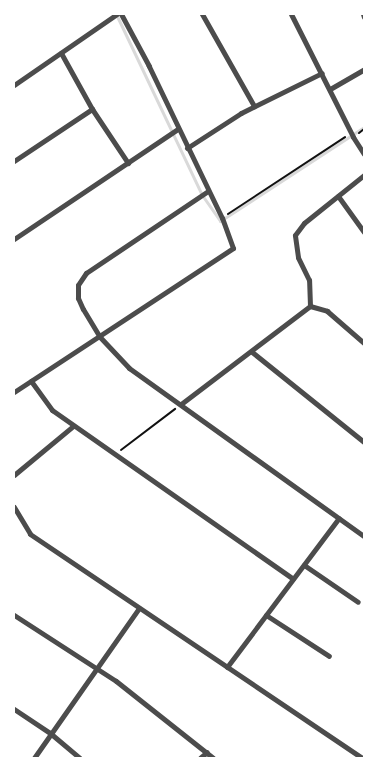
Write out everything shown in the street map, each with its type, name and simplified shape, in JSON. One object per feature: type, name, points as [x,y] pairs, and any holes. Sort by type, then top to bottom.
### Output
[{"type":"street","points":[[14,84],[119,14],[149,66],[222,218],[233,248],[14,392]]},
{"type":"street","points":[[202,14],[254,106]]},
{"type":"street","points":[[291,14],[353,137],[364,154]]},
{"type":"street","points":[[61,53],[92,109],[128,162]]},
{"type":"street","points":[[330,89],[364,69]]},
{"type":"street","points":[[187,148],[254,106],[322,73]]},
{"type":"street","points":[[14,161],[92,109]]},
{"type":"street","points":[[14,239],[178,129]]},
{"type":"street","points":[[310,306],[309,280],[298,257],[295,235],[304,222],[364,175]]},
{"type":"street","points":[[208,192],[86,273],[78,285],[78,298],[99,336],[129,368],[364,536]]},
{"type":"street","points":[[338,196],[364,232]]},
{"type":"street","points":[[310,306],[327,311],[364,341]]},
{"type":"street","points":[[181,404],[252,352],[310,306]]},
{"type":"street","points":[[252,352],[364,442]]},
{"type":"street","points":[[31,381],[52,410],[293,579]]},
{"type":"street","points":[[14,474],[74,426]]},
{"type":"street","points":[[14,507],[30,534],[362,758]]},
{"type":"street","points":[[227,667],[339,518]]},
{"type":"street","points":[[304,565],[358,602]]},
{"type":"street","points":[[34,758],[139,608]]},
{"type":"street","points":[[14,615],[96,669],[213,758]]},
{"type":"street","points":[[266,615],[329,656]]},
{"type":"street","points":[[14,709],[50,733],[80,758]]},
{"type":"street","points":[[200,758],[207,752]]},
{"type":"path","points":[[222,218],[343,137],[353,137],[364,129]]},
{"type":"path","points":[[116,455],[181,404]]},
{"type":"waterway","points":[[116,14],[202,195],[220,221],[364,127]]}]
